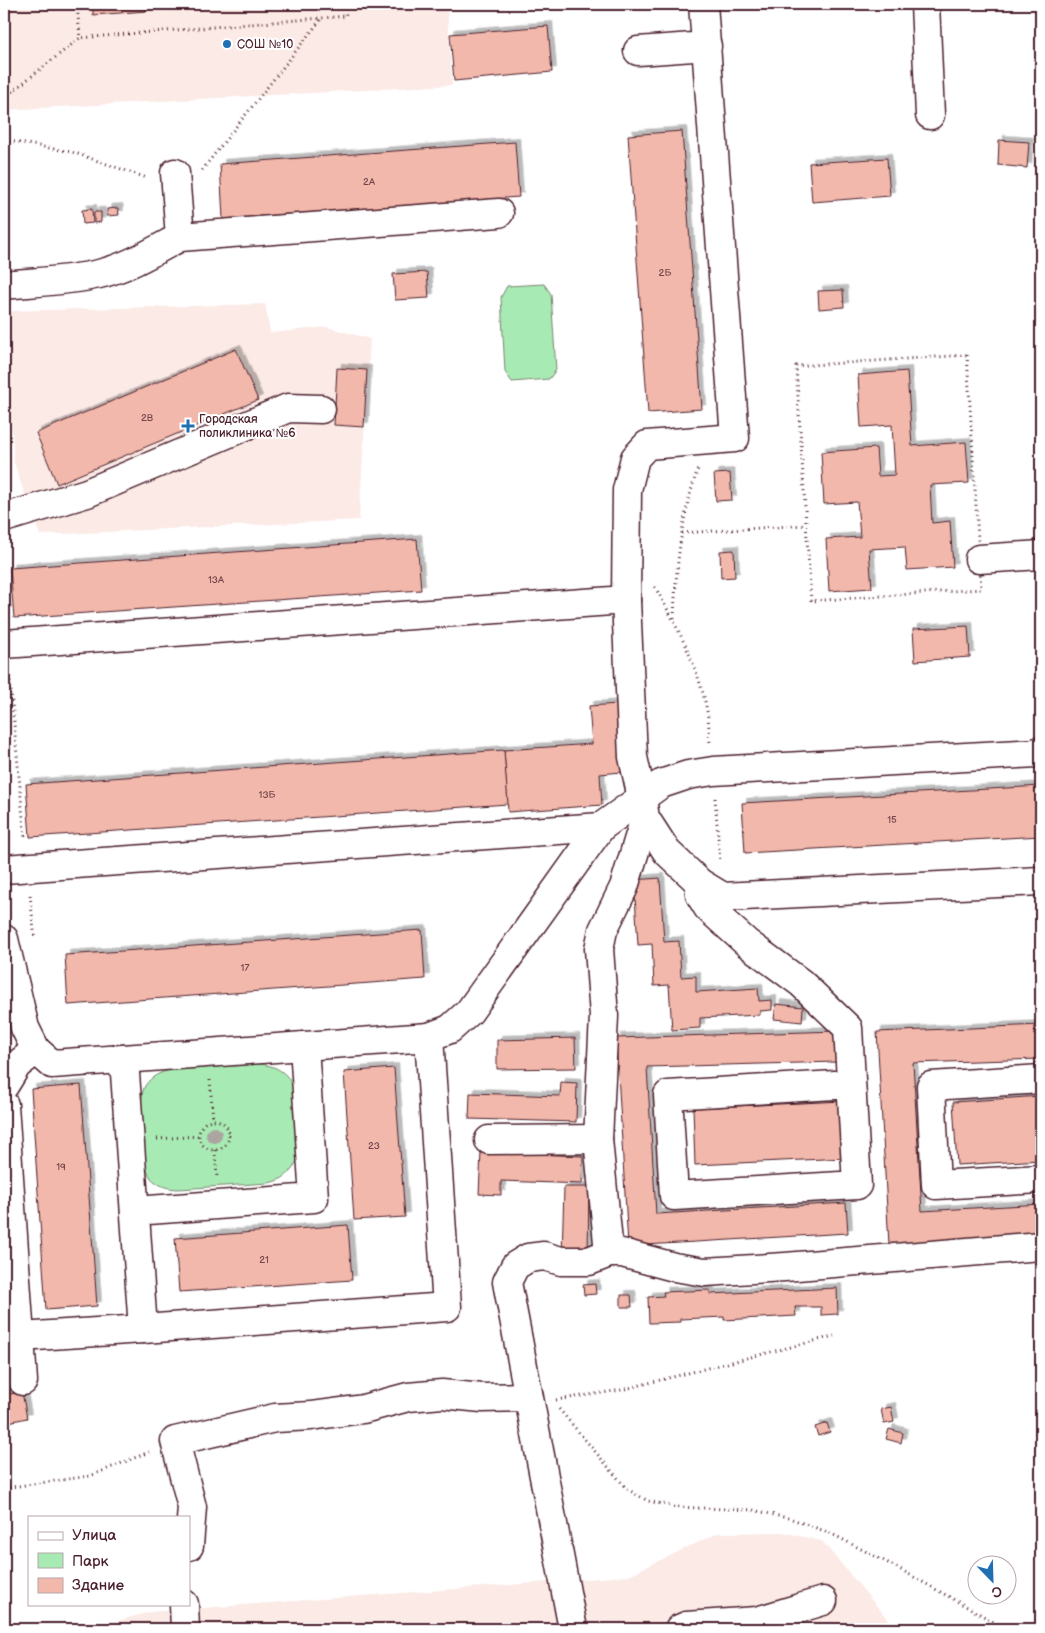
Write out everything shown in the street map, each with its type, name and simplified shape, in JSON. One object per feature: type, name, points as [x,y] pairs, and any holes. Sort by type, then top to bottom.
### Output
[{"type":"lane","points":[[704,4],[735,438],[647,445],[635,458],[627,490],[626,600],[633,757],[643,808],[666,852],[700,883],[723,897],[1041,881]]},
{"type":"lane","points":[[925,4],[930,114]]},
{"type":"lane","points":[[638,51],[706,46]]},
{"type":"lane","points":[[176,187],[180,237]]},
{"type":"lane","points":[[4,285],[69,280],[101,273],[138,260],[180,237],[499,213]]},
{"type":"lane","points":[[4,518],[86,492],[288,408],[321,409]]},
{"type":"lane","points":[[980,559],[1041,555]]},
{"type":"lane","points":[[5,644],[626,600]]},
{"type":"lane","points":[[609,1253],[598,1139],[604,1016],[600,949],[603,930],[624,887],[643,808],[661,784],[688,774],[713,771],[1037,752],[1041,750]]},
{"type":"lane","points":[[16,868],[601,827],[643,808]]},
{"type":"lane","points":[[4,938],[25,1028],[36,1050],[52,1064],[429,1037],[450,1029],[469,1012],[601,827]]},
{"type":"lane","points":[[700,883],[700,895],[708,908],[747,943],[802,983],[848,1028],[857,1185],[674,1196],[668,1095],[851,1084]]},
{"type":"lane","points":[[20,1337],[447,1307],[429,1037]]},
{"type":"lane","points":[[135,1211],[314,1198],[304,1046]]},
{"type":"lane","points":[[4,1086],[17,1065],[36,1050]]},
{"type":"lane","points":[[124,1059],[143,1329]]},
{"type":"lane","points":[[1041,1079],[931,1086],[936,1185],[1041,1179]]},
{"type":"lane","points":[[4,1105],[23,1381]]},
{"type":"lane","points":[[489,1140],[598,1139]]},
{"type":"lane","points":[[573,1629],[507,1282],[515,1266],[528,1258],[544,1256],[561,1261],[589,1261],[609,1253],[622,1253],[674,1267],[705,1272],[1041,1246]]},
{"type":"lane","points":[[190,1533],[192,1507],[175,1442],[275,1418],[311,1416],[354,1410],[408,1397],[442,1394],[482,1398],[528,1397]]},
{"type":"lane","points":[[679,1629],[686,1626],[758,1621],[823,1601]]},
{"type":"lane","points":[[184,1606],[185,1629]]},
{"type":"path","points":[[77,4],[80,38]]},
{"type":"path","points":[[4,98],[80,38],[346,16],[345,4]]},
{"type":"path","points":[[4,140],[72,152],[176,187],[322,18]]},
{"type":"path","points":[[966,355],[980,559],[981,589],[811,601],[796,366],[966,355]]},
{"type":"path","points":[[674,619],[675,577],[688,498],[702,458],[714,440]]},
{"type":"path","points":[[682,533],[806,525]]},
{"type":"path","points":[[655,587],[674,619],[701,687],[706,709],[723,897]]},
{"type":"path","points":[[5,644],[16,868],[35,945]]},
{"type":"path","points":[[208,1053],[213,1120]]},
{"type":"path","points":[[213,1120],[219,1120],[228,1128],[228,1140],[221,1148],[209,1149],[204,1146],[199,1136],[202,1125],[207,1121],[213,1120]]},
{"type":"path","points":[[130,1141],[199,1136]]},
{"type":"path","points":[[834,1336],[621,1390],[551,1401],[565,1414],[627,1489],[648,1501],[676,1507],[753,1510],[792,1519],[830,1533],[871,1554],[1004,1629]]},
{"type":"path","points":[[4,1488],[90,1476],[175,1442]]},
{"type":"shaded area","name":"СОШ №10","points":[[4,4],[447,4],[452,85],[4,110]]},
{"type":"shaded area","name":"Городская поликлиника №6","points":[[265,304],[270,333],[327,327],[370,339],[359,520],[40,535],[14,462],[9,389],[10,311]]},
{"type":"shaded area","points":[[782,1532],[822,1541],[896,1629],[88,1629],[150,1612],[627,1576],[718,1533]]},
{"type":"green space","points":[[544,284],[551,294],[556,370],[549,379],[512,382],[505,372],[501,297],[507,286]]},
{"type":"green space","points":[[260,1064],[273,1067],[283,1073],[291,1082],[295,1094],[298,1158],[290,1172],[279,1180],[268,1183],[179,1189],[164,1186],[154,1181],[148,1171],[145,1160],[141,1132],[141,1104],[147,1083],[156,1075],[171,1070]]},
{"type":"building","points":[[93,4],[146,4],[147,11],[93,15]]},
{"type":"building","points":[[548,26],[552,72],[454,81],[450,34]]},
{"type":"building","points":[[682,131],[702,409],[648,413],[628,135]]},
{"type":"building","points":[[999,140],[1029,142],[1027,168],[998,165]]},
{"type":"building","points":[[515,142],[519,197],[223,219],[220,164]]},
{"type":"building","points":[[887,158],[890,196],[812,202],[809,163]]},
{"type":"building","points":[[118,208],[119,215],[107,216],[107,209]]},
{"type":"building","points":[[92,209],[93,223],[83,224],[82,210]]},
{"type":"building","points":[[94,212],[101,212],[101,222],[94,223]]},
{"type":"building","points":[[427,272],[429,298],[395,300],[393,274]]},
{"type":"building","points":[[843,290],[844,307],[819,309],[818,291]]},
{"type":"building","points":[[236,349],[258,400],[57,484],[36,433]]},
{"type":"building","points":[[337,368],[367,370],[364,427],[334,425]]},
{"type":"building","points":[[907,371],[912,446],[966,442],[969,483],[930,485],[932,523],[950,521],[953,567],[907,570],[905,547],[869,549],[872,588],[829,591],[826,539],[860,537],[857,502],[824,504],[821,452],[876,448],[878,476],[895,475],[892,425],[861,427],[858,375]]},
{"type":"building","points":[[730,473],[732,500],[716,501],[714,474]]},
{"type":"building","points":[[417,539],[421,590],[14,618],[10,568]]},
{"type":"building","points":[[734,550],[735,577],[721,578],[720,551]]},
{"type":"building","points":[[968,626],[970,657],[915,661],[913,629]]},
{"type":"building","points":[[618,704],[622,772],[600,774],[602,805],[508,812],[504,750],[592,744],[589,706]]},
{"type":"building","points":[[504,750],[508,804],[30,837],[26,784]]},
{"type":"building","points":[[1041,786],[1041,836],[745,853],[742,803]]},
{"type":"building","points":[[660,878],[664,942],[679,941],[681,977],[696,976],[696,992],[758,988],[759,1001],[772,1000],[772,1010],[760,1011],[760,1015],[700,1018],[700,1028],[672,1030],[669,985],[654,986],[652,944],[638,945],[634,880]]},
{"type":"building","points":[[422,930],[425,979],[68,1005],[65,955]]},
{"type":"building","points":[[776,1004],[803,1007],[802,1022],[774,1019]]},
{"type":"building","points":[[1041,1025],[1041,1059],[913,1063],[922,1211],[1041,1204],[1041,1236],[889,1245],[877,1032]]},
{"type":"building","points":[[837,1031],[838,1062],[647,1067],[656,1214],[846,1203],[848,1233],[628,1246],[616,1038]]},
{"type":"building","points":[[575,1038],[576,1068],[497,1069],[497,1040]]},
{"type":"building","points":[[394,1068],[405,1217],[354,1220],[344,1072]]},
{"type":"building","points":[[561,1082],[577,1083],[576,1122],[469,1119],[470,1093],[560,1096]]},
{"type":"building","points":[[81,1085],[97,1306],[46,1310],[31,1089]]},
{"type":"building","points":[[1041,1096],[1041,1160],[957,1165],[953,1102]]},
{"type":"building","points":[[844,1101],[846,1158],[695,1165],[693,1108]]},
{"type":"building","points":[[481,1152],[583,1156],[582,1184],[501,1181],[501,1195],[479,1194]]},
{"type":"building","points":[[564,1187],[589,1187],[588,1255],[562,1255]]},
{"type":"building","points":[[348,1225],[352,1280],[179,1292],[175,1238]]},
{"type":"building","points":[[595,1284],[596,1294],[584,1295],[583,1285]]},
{"type":"building","points":[[837,1288],[838,1314],[821,1315],[821,1307],[795,1307],[796,1316],[724,1320],[724,1317],[680,1319],[680,1322],[649,1323],[648,1297],[664,1296],[663,1292],[710,1290],[710,1294]]},
{"type":"building","points":[[621,1295],[631,1295],[632,1307],[621,1307]]},
{"type":"building","points":[[22,1392],[27,1418],[4,1423],[4,1395]]},
{"type":"building","points":[[891,1407],[894,1422],[884,1424],[881,1409]]},
{"type":"building","points":[[827,1423],[830,1432],[818,1436],[815,1427]]},
{"type":"building","points":[[889,1429],[903,1433],[901,1443],[886,1439]]},
{"type":"place","name":"СОШ №10","points":[[227,44]]},
{"type":"place","name":"Городская поликлиника №6","points":[[188,426]]}]
